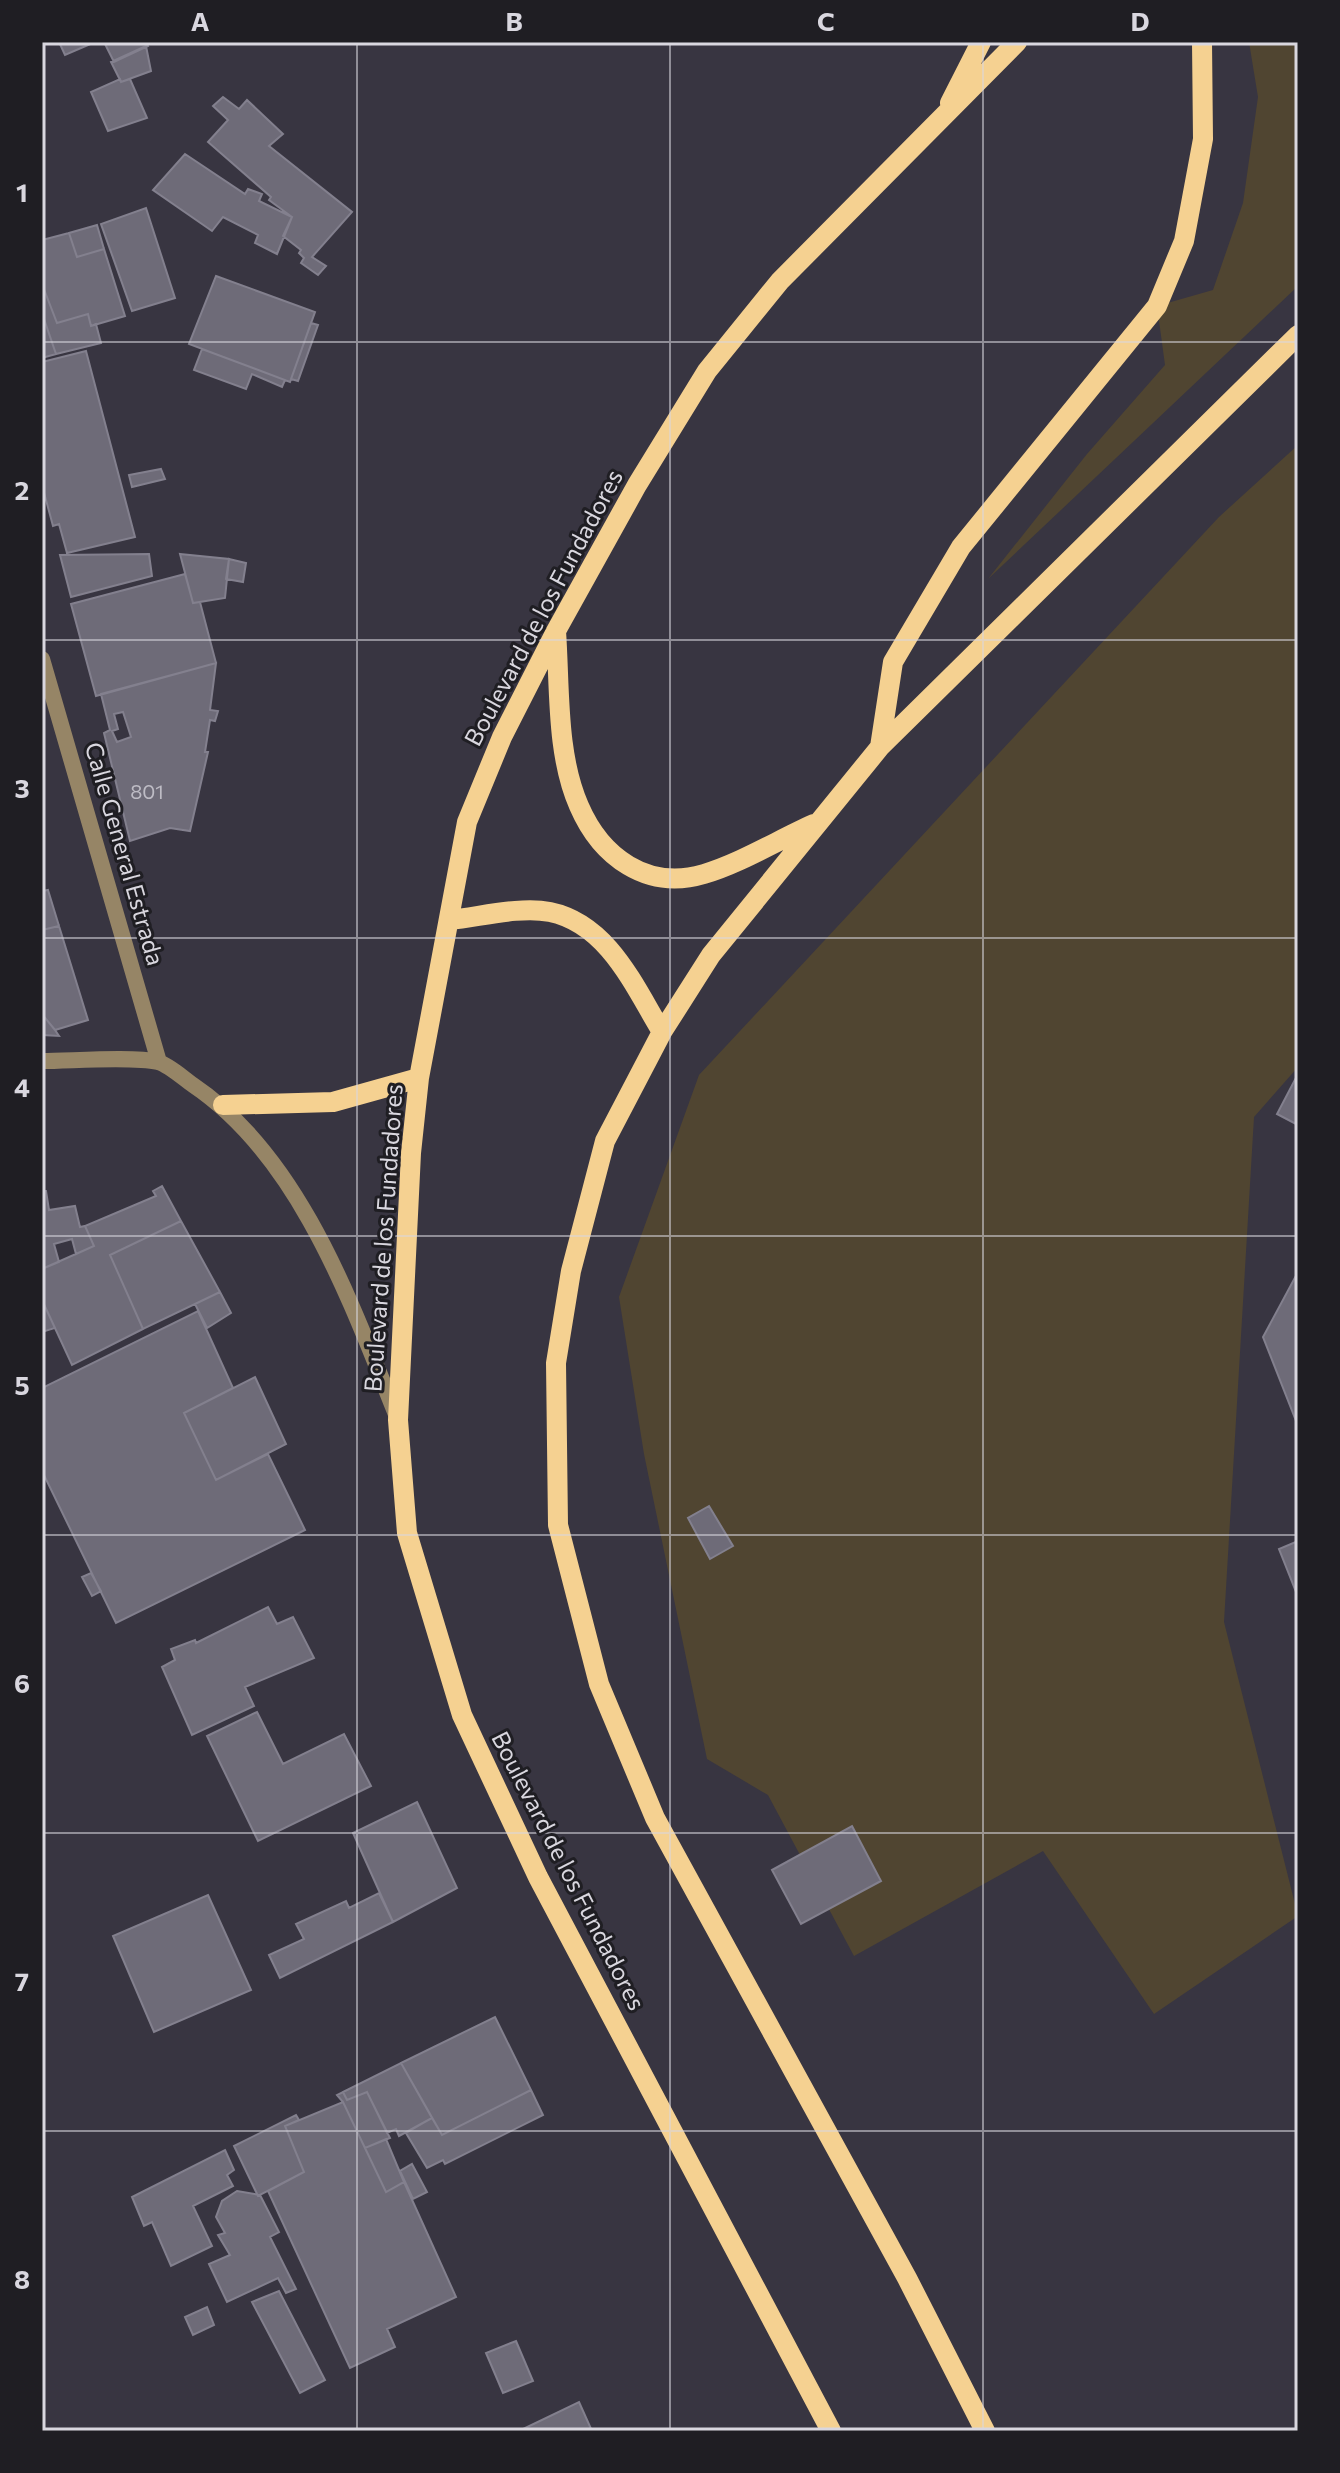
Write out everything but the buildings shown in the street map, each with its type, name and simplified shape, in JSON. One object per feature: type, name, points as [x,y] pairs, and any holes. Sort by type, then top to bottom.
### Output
[{"type":"main road","points":[[939,124],[981,42]]},
{"type":"main road","name":"Boulevard de los Fundadores","points":[[831,2431],[538,1877],[462,1715],[407,1533],[398,1420],[411,1153],[419,1078],[467,822],[502,737],[556,631],[637,485],[707,371],[780,281],[1017,42]]},
{"type":"main road","points":[[880,747],[893,662],[961,547],[1157,306],[1184,241],[1203,139],[1202,42]]},
{"type":"main road","points":[[985,2431],[907,2278],[655,1818],[599,1684],[558,1525],[556,1363],[571,1271],[605,1141],[662,1032],[747,907],[880,747],[1298,335]]},
{"type":"main road","points":[[556,631],[566,760],[579,806],[600,841],[622,864],[650,878],[702,875],[819,822]]},
{"type":"main road","points":[[450,920],[549,912],[586,927],[613,954],[662,1032]]},
{"type":"main road","points":[[223,1105],[333,1102],[419,1078]]},
{"type":"street","name":"Calle General Estrada","points":[[42,659],[159,1062]]},
{"type":"street","points":[[42,1061],[159,1062],[223,1105],[251,1136],[295,1198],[342,1281],[398,1420]]},
{"type":"shaded area","points":[[1249,42],[1298,42],[1298,286],[988,579],[1087,454],[1165,365],[1157,306],[1213,290],[1243,203],[1258,97]]},
{"type":"shaded area","points":[[1298,445],[1298,1067],[1254,1117],[1224,1622],[1298,1916],[1154,2014],[1043,1851],[854,1956],[768,1795],[707,1759],[644,1454],[619,1297],[699,1075],[1219,517]]}]
